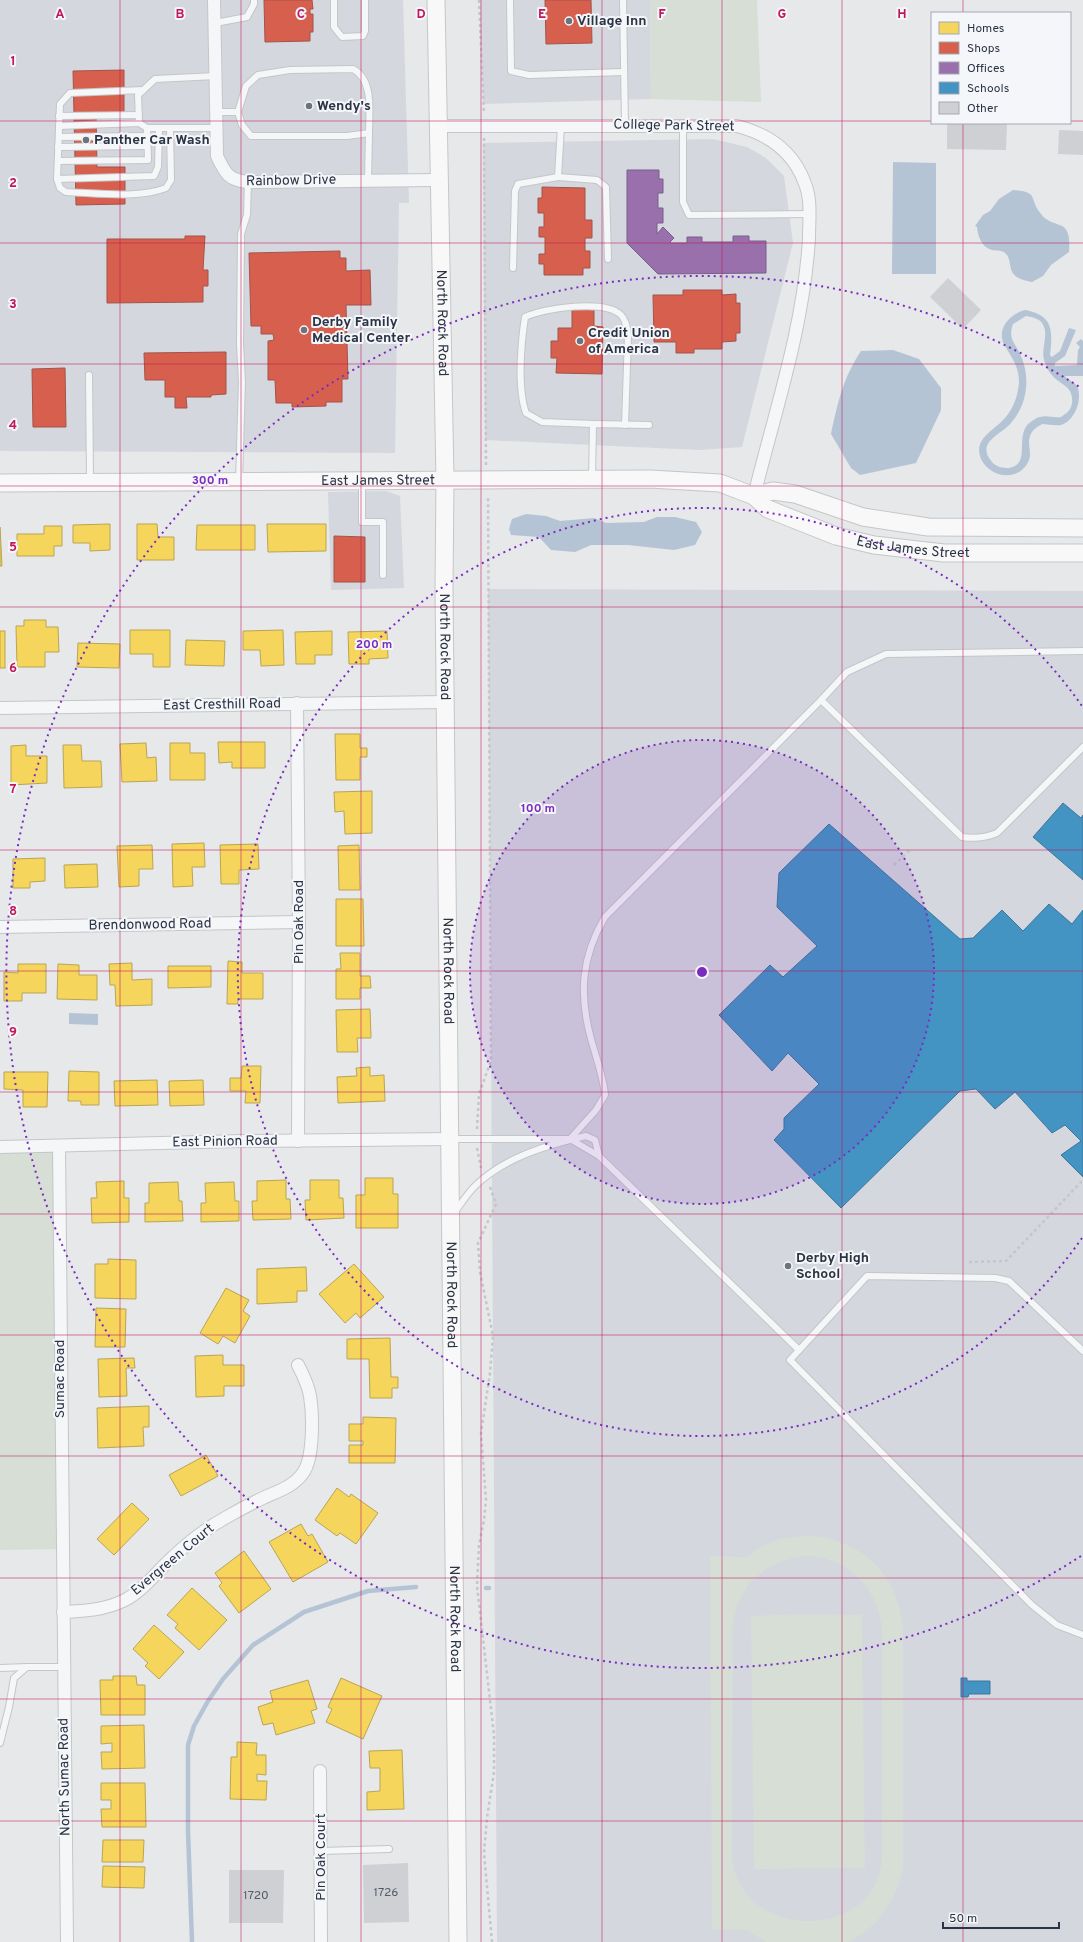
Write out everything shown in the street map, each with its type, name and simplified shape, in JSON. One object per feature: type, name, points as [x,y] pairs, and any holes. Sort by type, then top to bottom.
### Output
[{"type":"main road","name":"North Rock Road","points":[[436,0],[438,180],[445,479],[445,702],[458,1942]]},
{"type":"main road","name":"East James Street","points":[[0,483],[445,479],[699,481],[720,483],[754,496],[768,510],[836,536],[874,545],[944,553],[1083,553]]},
{"type":"main road","name":"East James Street","points":[[754,496],[773,491],[795,494],[863,517],[928,527],[1083,528]]},
{"type":"street","name":"Rainbow Drive","points":[[214,0],[217,156],[228,176],[237,181],[248,182],[438,180]]},
{"type":"street","name":"College Park Street","points":[[437,126],[737,126],[753,130],[770,139],[785,150],[797,165],[808,192],[810,214],[807,264],[801,309],[754,496]]},
{"type":"street","name":"East Cresthill Road","points":[[0,708],[445,702]]},
{"type":"street","name":"Pin Oak Road","points":[[297,703],[299,922],[298,1141]]},
{"type":"street","name":"Brendonwood Road","points":[[0,928],[299,922]]},
{"type":"street","name":"East Pinion Road","points":[[0,1146],[450,1140]]},
{"type":"street","name":"Sumac Road","points":[[59,1146],[63,1612]]},
{"type":"street","name":"Evergreen Court","points":[[63,1612],[88,1611],[106,1608],[126,1599],[141,1589],[177,1553],[206,1530],[224,1518],[293,1484],[303,1472],[309,1459],[311,1445],[310,1396],[307,1384],[298,1365]]},
{"type":"street","name":"North Sumac Road","points":[[63,1612],[67,1942]]},
{"type":"street","name":"Pin Oak Court","points":[[320,1772],[321,1942]]},
{"type":"lane","points":[[215,23],[247,17],[254,4],[254,0]]},
{"type":"lane","points":[[334,0],[334,27],[342,37],[363,36],[365,31],[366,0]]},
{"type":"lane","points":[[510,0],[511,71],[529,75],[623,72]]},
{"type":"lane","points":[[623,0],[625,126]]},
{"type":"lane","points":[[368,180],[369,133],[368,89],[360,72],[353,69],[290,70],[258,75],[246,86],[238,112],[242,126],[251,136],[347,136],[369,133]]},
{"type":"lane","points":[[139,123],[138,95],[155,79],[216,76]]},
{"type":"lane","points":[[143,90],[70,92],[60,104],[57,179],[60,188],[66,192],[145,193],[166,188],[171,180],[170,128]]},
{"type":"lane","points":[[216,112],[238,112]]},
{"type":"lane","points":[[59,116],[139,115]]},
{"type":"lane","points":[[59,126],[139,123],[147,128],[216,128]]},
{"type":"lane","points":[[683,125],[683,202],[688,215],[810,214]]},
{"type":"lane","points":[[558,177],[561,126]]},
{"type":"lane","points":[[58,160],[148,160],[147,128]]},
{"type":"lane","points":[[57,179],[154,176],[158,168],[159,128]]},
{"type":"lane","points":[[59,137],[147,136]]},
{"type":"lane","points":[[58,147],[147,146]]},
{"type":"lane","points":[[513,268],[515,191],[518,184],[558,177],[597,180],[606,186],[608,259]]},
{"type":"lane","points":[[239,481],[242,382],[240,344],[240,234],[247,215],[248,182]]},
{"type":"lane","points":[[625,424],[628,335],[626,324],[621,315],[610,309],[572,307],[536,312],[525,317],[523,332],[521,399],[526,413],[542,422],[649,425]]},
{"type":"lane","points":[[89,375],[90,482]]},
{"type":"lane","points":[[592,479],[593,424]]},
{"type":"lane","points":[[362,480],[362,522],[383,522],[383,575]]},
{"type":"lane","points":[[570,1140],[596,1110],[605,1095],[584,1007],[584,972],[596,932],[605,918],[847,672],[886,654],[1083,651]]},
{"type":"lane","points":[[821,700],[962,837],[973,839],[988,837],[996,833],[1083,747]]},
{"type":"lane","points":[[451,1216],[475,1186],[508,1162],[532,1151],[586,1136],[595,1140],[599,1156]]},
{"type":"lane","points":[[450,1140],[570,1140],[599,1156],[799,1350]]},
{"type":"lane","points":[[1083,1352],[1009,1281],[995,1278],[867,1276],[790,1360],[1028,1601],[1057,1625],[1083,1636]]},
{"type":"lane","points":[[0,1742],[9,1707],[14,1678],[28,1667]]},
{"type":"lane","points":[[0,1668],[64,1667]]},
{"type":"lane","points":[[321,1851],[389,1849]]},
{"type":"path","points":[[479,0],[484,112]]},
{"type":"path","points":[[484,143],[485,456]]},
{"type":"path","points":[[478,1104],[479,1094],[492,1061],[488,500]]},
{"type":"path","points":[[894,865],[910,850]]},
{"type":"path","points":[[969,1262],[1006,1261],[1083,1180]]},
{"type":"path","points":[[487,1184],[492,1189],[496,1204],[478,1243],[480,1272],[492,1336],[490,1373],[481,1433],[486,1500],[479,1545],[477,1586],[494,1735],[494,1772],[487,1818],[484,1853],[492,1942]]},
{"type":"shaded area","points":[[0,0],[403,0],[409,203],[399,203],[395,453],[0,451]]},
{"type":"shaded area","points":[[480,0],[650,0],[651,99],[483,104]]},
{"type":"shaded area","points":[[650,0],[757,0],[761,102],[651,99]]},
{"type":"shaded area","points":[[713,139],[747,147],[766,158],[784,176],[793,243],[742,447],[699,450],[485,440],[483,143]]},
{"type":"shaded area","points":[[386,491],[400,496],[404,588],[331,590],[328,492]]},
{"type":"shaded area","name":"Derby High School","points":[[488,589],[1083,591],[1083,1942],[497,1942]]},
{"type":"shaded area","points":[[59,1146],[62,1549],[0,1550],[0,1147]]},
{"type":"shaded area","points":[[808,1535],[827,1538],[845,1544],[860,1552],[874,1563],[885,1576],[894,1591],[900,1608],[903,1628],[903,1869],[896,1892],[884,1912],[868,1929],[848,1942],[766,1942],[747,1930],[712,1930],[710,1556],[746,1557],[762,1546],[779,1539]],"holes":[[[810,1556],[838,1563],[860,1578],[874,1600],[882,1628],[882,1857],[875,1885],[858,1905],[835,1917],[809,1921],[783,1917],[759,1906],[741,1886],[732,1859],[733,1625],[736,1610],[741,1597],[749,1585],[769,1568],[781,1562],[795,1558]]]},
{"type":"shaded area","points":[[805,1614],[862,1615],[865,1868],[754,1869],[751,1616]]},
{"type":"water","points":[[893,162],[936,163],[936,274],[892,274]]},
{"type":"water","points":[[1013,190],[1027,192],[1030,194],[1041,214],[1051,222],[1065,228],[1068,233],[1069,252],[1051,265],[1043,276],[1032,282],[1022,280],[1013,273],[1009,260],[1004,252],[988,249],[981,241],[977,227],[975,226],[983,215],[990,211],[999,199]]},
{"type":"water","points":[[1025,310],[1034,312],[1046,320],[1051,331],[1050,355],[1052,357],[1060,351],[1069,328],[1076,330],[1065,356],[1055,363],[1055,366],[1077,365],[1078,350],[1080,347],[1076,343],[1081,339],[1083,341],[1083,376],[1065,376],[1077,386],[1079,391],[1078,403],[1074,414],[1066,423],[1061,425],[1042,424],[1035,429],[1030,436],[1030,457],[1025,467],[1012,475],[1005,475],[991,471],[981,459],[979,452],[985,436],[1007,416],[1016,398],[1019,382],[1018,372],[1015,363],[1002,340],[1002,334],[1003,328],[1009,319]],"holes":[[[1026,316],[1037,319],[1043,324],[1045,331],[1043,351],[1044,360],[1047,368],[1054,378],[1071,392],[1072,403],[1071,408],[1061,417],[1038,417],[1026,426],[1023,433],[1022,455],[1020,461],[1016,465],[1009,468],[996,465],[992,462],[986,449],[991,440],[1013,420],[1023,402],[1026,388],[1025,370],[1022,359],[1012,340],[1011,333],[1013,324]]]},
{"type":"water","points":[[893,350],[919,359],[941,388],[941,410],[916,463],[860,475],[851,468],[831,434],[839,401],[845,381],[861,351]]},
{"type":"water","points":[[526,514],[546,516],[560,521],[594,518],[606,523],[644,522],[657,517],[675,517],[696,522],[702,532],[695,545],[674,550],[628,545],[591,545],[575,552],[551,550],[539,537],[511,535],[509,529],[512,519]]},
{"type":"water","points":[[69,1013],[98,1014],[98,1025],[69,1024]]},
{"type":"building: Homes","points":[[110,524],[110,550],[90,551],[90,543],[73,543],[73,525]]},
{"type":"building: Homes","points":[[137,524],[157,524],[158,537],[174,537],[174,560],[137,560]]},
{"type":"building: Homes","points":[[267,524],[326,524],[326,551],[268,552]]},
{"type":"building: Homes","points":[[197,525],[255,525],[255,550],[196,550]]},
{"type":"building: Homes","points":[[44,526],[62,526],[62,546],[54,546],[54,556],[17,556],[17,534],[44,534]]},
{"type":"building: Homes","points":[[0,527],[2,566],[0,566]]},
{"type":"building: Homes","points":[[24,620],[46,620],[46,627],[58,627],[59,652],[45,652],[45,667],[17,667],[16,626],[24,626]]},
{"type":"building: Homes","points":[[130,630],[170,630],[170,667],[153,667],[153,654],[130,654]]},
{"type":"building: Homes","points":[[283,630],[284,665],[261,666],[260,650],[243,650],[243,631]]},
{"type":"building: Homes","points":[[0,631],[5,631],[5,668],[0,668]]},
{"type":"building: Homes","points":[[332,631],[332,655],[315,655],[315,664],[296,664],[295,632]]},
{"type":"building: Homes","points":[[387,631],[388,658],[369,659],[369,664],[349,664],[348,632]]},
{"type":"building: Homes","points":[[186,640],[225,641],[224,666],[185,665]]},
{"type":"building: Homes","points":[[78,643],[120,644],[119,668],[77,667]]},
{"type":"building: Homes","points":[[335,734],[360,734],[360,748],[367,748],[367,757],[360,757],[360,780],[336,780]]},
{"type":"building: Homes","points":[[218,742],[265,742],[265,768],[232,768],[232,762],[219,763]]},
{"type":"building: Homes","points":[[146,743],[147,758],[156,757],[157,781],[122,782],[120,744]]},
{"type":"building: Homes","points":[[170,743],[190,743],[190,753],[205,753],[205,780],[170,780]]},
{"type":"building: Homes","points":[[26,745],[26,756],[47,756],[47,783],[11,785],[11,746]]},
{"type":"building: Homes","points":[[63,745],[81,745],[82,761],[101,761],[102,787],[64,788]]},
{"type":"building: Homes","points":[[372,791],[372,833],[345,834],[344,811],[335,812],[334,792]]},
{"type":"building: Homes","points":[[204,843],[205,867],[192,867],[193,886],[173,887],[172,844]]},
{"type":"building: Homes","points":[[258,844],[259,869],[239,870],[239,884],[221,884],[220,845]]},
{"type":"building: Homes","points":[[152,845],[153,869],[139,869],[139,886],[119,887],[117,846]]},
{"type":"building: Homes","points":[[359,845],[360,890],[339,890],[338,846]]},
{"type":"building: Homes","points":[[45,858],[45,881],[30,882],[30,888],[13,888],[13,859]]},
{"type":"building: Homes","points":[[97,864],[98,887],[65,888],[64,865]]},
{"type":"building: Homes","points":[[336,899],[363,899],[364,946],[336,946]]},
{"type":"building: Homes","points":[[340,953],[360,953],[360,976],[370,976],[371,988],[360,988],[360,999],[336,999],[336,969],[341,969]]},
{"type":"building: Homes","points":[[228,961],[242,962],[242,973],[263,973],[263,999],[238,999],[238,1004],[227,1004]]},
{"type":"building: Homes","points":[[132,963],[132,980],[152,979],[152,1005],[116,1006],[115,985],[110,985],[109,964]]},
{"type":"building: Homes","points":[[18,964],[46,964],[46,993],[22,993],[22,1001],[4,1001],[4,972],[18,973]]},
{"type":"building: Homes","points":[[58,964],[79,965],[79,975],[97,975],[97,1000],[57,999]]},
{"type":"building: Homes","points":[[168,966],[211,966],[211,987],[168,988]]},
{"type":"building: Homes","points":[[370,1009],[371,1038],[357,1038],[358,1052],[337,1052],[336,1010]]},
{"type":"building: Homes","points":[[242,1066],[261,1066],[260,1103],[245,1103],[246,1091],[230,1091],[230,1078],[241,1078]]},
{"type":"building: Homes","points":[[370,1067],[370,1076],[384,1075],[385,1101],[338,1103],[337,1077],[357,1076],[356,1068]]},
{"type":"building: Homes","points":[[69,1071],[99,1072],[99,1105],[81,1105],[81,1101],[68,1101]]},
{"type":"building: Homes","points":[[4,1072],[48,1072],[47,1107],[23,1107],[23,1090],[4,1089]]},
{"type":"building: Homes","points":[[157,1080],[158,1105],[115,1106],[114,1081]]},
{"type":"building: Homes","points":[[203,1080],[204,1105],[170,1106],[169,1081]]},
{"type":"building: Homes","points":[[365,1178],[393,1178],[393,1194],[398,1194],[398,1228],[356,1228],[356,1195],[365,1195]]},
{"type":"building: Homes","points":[[286,1180],[286,1199],[290,1199],[291,1219],[253,1220],[252,1201],[257,1201],[257,1181]]},
{"type":"building: Homes","points":[[310,1180],[339,1180],[339,1198],[343,1198],[344,1218],[306,1220],[305,1200],[310,1200]]},
{"type":"building: Homes","points":[[124,1181],[124,1198],[129,1198],[129,1222],[92,1223],[91,1198],[97,1198],[96,1182]]},
{"type":"building: Homes","points":[[178,1182],[179,1201],[182,1201],[183,1221],[145,1222],[145,1203],[149,1203],[149,1183]]},
{"type":"building: Homes","points":[[234,1182],[235,1201],[239,1201],[239,1221],[201,1222],[201,1203],[206,1203],[205,1183]]},
{"type":"building: Homes","points":[[108,1259],[136,1260],[136,1299],[95,1298],[95,1264],[108,1264]]},
{"type":"building: Homes","points":[[354,1264],[384,1297],[360,1318],[356,1313],[345,1323],[319,1294]]},
{"type":"building: Homes","points":[[306,1267],[307,1291],[297,1291],[297,1302],[257,1304],[257,1269]]},
{"type":"building: Homes","points":[[226,1288],[249,1300],[243,1311],[250,1316],[235,1343],[223,1336],[218,1344],[200,1333]]},
{"type":"building: Homes","points":[[96,1308],[126,1309],[125,1347],[95,1347]]},
{"type":"building: Homes","points":[[390,1338],[391,1377],[398,1377],[398,1388],[392,1388],[392,1398],[370,1398],[369,1359],[347,1359],[347,1339]]},
{"type":"building: Homes","points":[[223,1355],[223,1365],[244,1365],[244,1386],[224,1386],[224,1396],[196,1397],[195,1356]]},
{"type":"building: Homes","points":[[134,1358],[135,1368],[126,1368],[127,1396],[99,1397],[98,1359]]},
{"type":"building: Homes","points":[[149,1406],[149,1427],[143,1427],[144,1446],[98,1448],[97,1408]]},
{"type":"building: Homes","points":[[363,1417],[396,1418],[395,1463],[349,1463],[349,1445],[363,1445],[363,1441],[349,1441],[349,1424],[363,1424]]},
{"type":"building: Homes","points":[[206,1455],[218,1476],[181,1496],[169,1475]]},
{"type":"building: Homes","points":[[337,1488],[349,1497],[351,1494],[378,1513],[356,1544],[340,1533],[337,1536],[315,1520]]},
{"type":"building: Homes","points":[[132,1503],[149,1519],[114,1555],[97,1539]]},
{"type":"building: Homes","points":[[301,1524],[308,1536],[312,1534],[328,1562],[293,1582],[269,1542]]},
{"type":"building: Homes","points":[[244,1551],[271,1589],[239,1613],[219,1586],[222,1583],[215,1573]]},
{"type":"building: Homes","points":[[192,1588],[227,1620],[199,1650],[175,1628],[178,1624],[167,1615]]},
{"type":"building: Homes","points":[[154,1625],[184,1652],[159,1679],[145,1666],[148,1663],[133,1649]]},
{"type":"building: Homes","points":[[113,1676],[136,1676],[137,1685],[145,1685],[145,1715],[101,1715],[100,1680],[113,1680]]},
{"type":"building: Homes","points":[[341,1678],[382,1696],[363,1739],[326,1722],[332,1709],[328,1707]]},
{"type":"building: Homes","points":[[308,1680],[317,1709],[311,1711],[315,1723],[276,1735],[273,1723],[263,1725],[258,1707],[273,1702],[270,1691]]},
{"type":"building: Homes","points":[[144,1725],[145,1768],[102,1769],[101,1752],[112,1752],[112,1743],[101,1744],[101,1726]]},
{"type":"building: Homes","points":[[237,1742],[257,1743],[256,1755],[266,1755],[266,1775],[257,1774],[257,1781],[267,1781],[266,1800],[230,1799],[231,1757],[237,1757]]},
{"type":"building: Homes","points":[[402,1750],[404,1809],[367,1810],[367,1792],[380,1791],[380,1768],[370,1768],[369,1751]]},
{"type":"building: Homes","points":[[101,1783],[145,1783],[146,1827],[102,1827],[101,1809],[111,1809],[111,1800],[101,1800]]},
{"type":"building: Homes","points":[[103,1840],[144,1840],[143,1862],[102,1862]]},
{"type":"building: Homes","points":[[103,1866],[145,1867],[144,1888],[102,1887]]},
{"type":"building: Shops","points":[[264,0],[312,0],[313,9],[310,9],[310,14],[313,14],[313,32],[310,32],[310,41],[265,42]]},
{"type":"building: Shops","name":"Village Inn","points":[[545,0],[591,0],[592,43],[546,44]]},
{"type":"building: Shops","name":"Panther Car Wash","points":[[124,70],[124,112],[96,113],[97,167],[125,167],[125,204],[76,205],[73,71]]},
{"type":"building: Shops","points":[[542,187],[585,188],[585,220],[592,220],[592,238],[585,238],[585,251],[590,251],[590,268],[583,268],[583,275],[544,275],[544,264],[539,264],[539,254],[545,254],[545,237],[539,237],[539,227],[544,227],[544,213],[538,213],[538,198],[542,198]]},
{"type":"building: Shops","points":[[185,236],[205,236],[203,270],[208,270],[208,286],[203,286],[203,302],[107,303],[107,239],[185,239]]},
{"type":"building: Shops","name":"Derby Family Medical Center","points":[[340,251],[340,258],[346,258],[346,271],[370,270],[371,305],[346,305],[348,379],[342,379],[342,402],[326,402],[326,406],[292,407],[292,403],[276,403],[275,380],[268,380],[268,341],[274,340],[273,334],[261,334],[261,326],[251,326],[249,253]]},
{"type":"building: Shops","points":[[683,290],[722,290],[722,295],[736,294],[736,303],[740,303],[740,333],[736,333],[736,341],[722,342],[722,349],[694,349],[694,353],[676,353],[676,342],[654,342],[653,295],[683,295]]},
{"type":"building: Shops","name":"Credit Union of America","points":[[572,307],[594,307],[594,326],[603,327],[602,374],[556,373],[557,358],[551,358],[551,341],[558,341],[558,328],[572,328]]},
{"type":"building: Shops","points":[[226,352],[226,394],[211,395],[211,397],[186,397],[187,408],[175,408],[175,397],[165,397],[165,380],[145,380],[144,353]]},
{"type":"building: Shops","points":[[65,368],[66,427],[33,427],[32,369]]},
{"type":"building: Shops","points":[[334,536],[365,537],[365,582],[334,582]]},
{"type":"building: Offices","points":[[627,170],[659,170],[659,179],[663,179],[663,193],[658,193],[658,208],[663,208],[663,223],[657,223],[657,234],[663,227],[674,238],[670,242],[671,243],[687,243],[687,237],[702,237],[702,242],[733,242],[733,236],[749,236],[749,241],[766,241],[766,273],[658,274],[627,243]]},
{"type":"building: Schools","points":[[1063,803],[1081,818],[1083,815],[1083,880],[1033,837]]},
{"type":"building: Schools","name":"Derby High School","points":[[829,824],[960,939],[973,938],[1002,910],[1023,931],[1049,904],[1072,924],[1083,910],[1083,1177],[1061,1155],[1081,1141],[1065,1125],[1052,1133],[1015,1092],[995,1109],[976,1089],[960,1091],[841,1208],[774,1140],[784,1129],[784,1118],[819,1084],[788,1053],[772,1071],[719,1015],[770,965],[783,977],[817,946],[777,907],[779,873]]},
{"type":"building: Schools","points":[[961,1678],[967,1678],[967,1681],[990,1681],[990,1694],[969,1694],[968,1697],[961,1697]]},
{"type":"building: Other","points":[[947,124],[1007,124],[1006,150],[947,149]]},
{"type":"building: Other","points":[[1059,130],[1083,131],[1083,155],[1058,154]]},
{"type":"building: Other","points":[[948,278],[981,310],[963,329],[930,297]]},
{"type":"building: Other","points":[[408,1863],[409,1922],[364,1923],[363,1865]]},
{"type":"building: Other","points":[[229,1870],[284,1870],[283,1923],[229,1923]]},
{"type":"waterway","points":[[192,1942],[188,1831],[188,1745],[194,1726],[208,1701],[223,1679],[253,1645],[304,1612],[368,1591],[416,1587]]},
{"type":"place","name":"Village Inn","points":[[569,21]]},
{"type":"place","name":"Wendy's","points":[[309,106]]},
{"type":"place","name":"Panther Car Wash","points":[[86,140]]},
{"type":"place","name":"Derby Family Medical Center","points":[[304,330]]},
{"type":"place","name":"Credit Union of America","points":[[580,341]]},
{"type":"place","name":"Derby High School","points":[[788,1266]]}]
